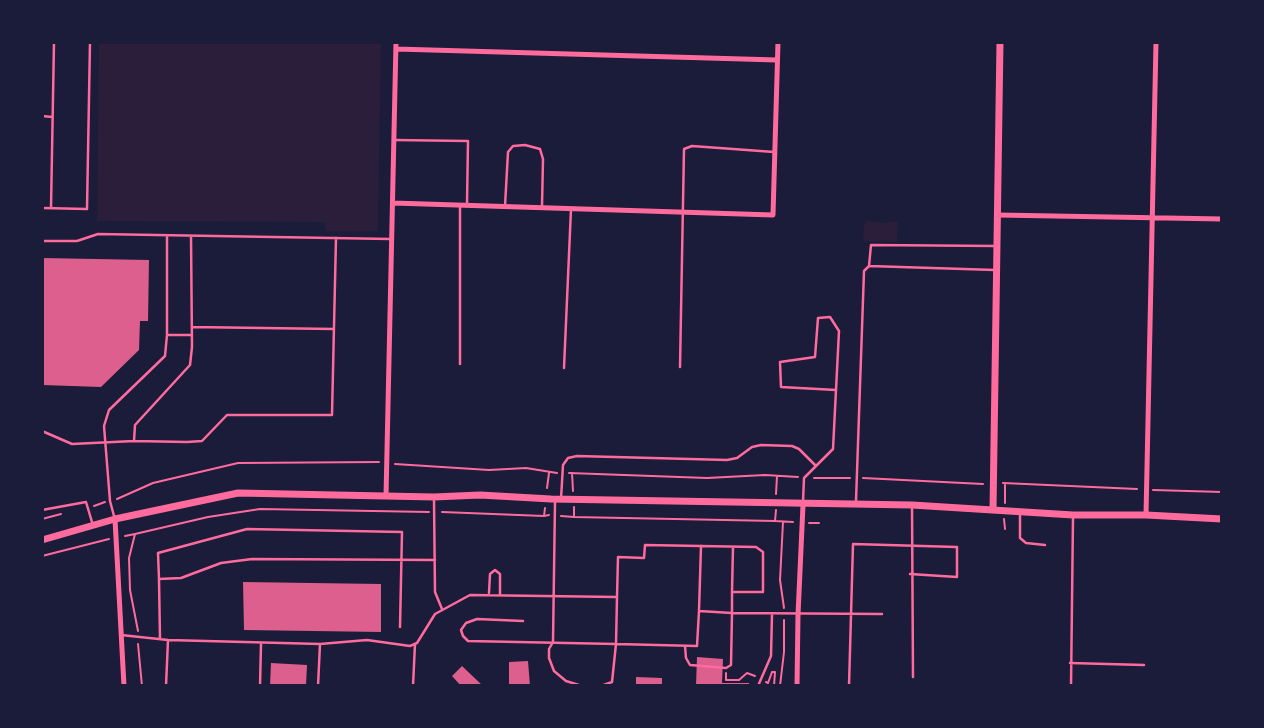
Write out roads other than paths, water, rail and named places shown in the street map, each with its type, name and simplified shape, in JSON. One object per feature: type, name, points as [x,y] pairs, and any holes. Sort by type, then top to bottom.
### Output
[{"type":"street","points":[[393,203],[773,215],[778,42]]},
{"type":"street","points":[[993,510],[1000,42]]},
{"type":"street","points":[[1146,515],[1156,42]]},
{"type":"street","points":[[386,496],[396,45],[778,60]]},
{"type":"street","points":[[998,215],[1222,219]]},
{"type":"street","points":[[42,540],[115,519],[238,493],[434,497],[480,495],[803,505],[912,505],[1222,519]]},
{"type":"street","points":[[797,686],[797,615],[803,505]]},
{"type":"street","points":[[115,519],[124,686]]},
{"type":"lane","points":[[51,208],[54,42]]},
{"type":"lane","points":[[42,208],[87,209],[90,42]]},
{"type":"lane","points":[[42,116],[52,117]]},
{"type":"lane","points":[[394,140],[468,141],[463,205],[460,364]]},
{"type":"lane","points":[[505,206],[508,152],[513,146],[525,145],[540,149],[541,208]]},
{"type":"lane","points":[[680,367],[684,149],[688,147],[776,152]]},
{"type":"lane","points":[[564,368],[571,209]]},
{"type":"lane","points":[[42,241],[77,242],[98,234],[393,239]]},
{"type":"lane","points":[[115,519],[110,501],[104,426],[109,410],[165,356],[167,236]]},
{"type":"lane","points":[[134,441],[135,425],[190,365],[191,236]]},
{"type":"lane","points":[[42,431],[72,444],[202,442],[227,415],[332,415],[336,238]]},
{"type":"lane","points":[[856,505],[864,271],[869,266],[871,245],[997,246]]},
{"type":"lane","points":[[869,266],[997,271]]},
{"type":"lane","points":[[803,505],[804,478],[833,449],[836,390],[839,331],[830,317],[818,318],[815,357],[780,362],[780,387],[836,390]]},
{"type":"lane","points":[[192,327],[334,329]]},
{"type":"lane","points":[[167,335],[192,335]]},
{"type":"lane","points":[[582,686],[566,681],[554,671],[549,658],[549,649],[553,642],[558,499],[561,473],[568,458],[577,456],[727,460],[737,458],[752,447],[761,445],[792,446],[799,449],[815,465]]},
{"type":"lane","points":[[434,497],[435,592],[442,609]]},
{"type":"lane","points":[[42,510],[86,502],[93,525]]},
{"type":"lane","points":[[912,505],[913,677]]},
{"type":"lane","points":[[1020,511],[1020,538],[1026,543],[1045,545]]},
{"type":"lane","points":[[1071,686],[1073,514]]},
{"type":"lane","points":[[160,640],[158,553],[247,529],[402,532],[400,628]]},
{"type":"lane","points":[[849,686],[853,544],[957,547],[957,577],[911,573]]},
{"type":"lane","points":[[601,686],[612,682],[616,643],[618,557],[644,558],[645,545],[757,547],[763,552],[763,592],[732,592]]},
{"type":"lane","points":[[523,621],[477,620],[466,623],[461,630],[468,641],[698,646],[701,546]]},
{"type":"lane","points":[[685,646],[690,665],[726,668],[731,665],[733,547]]},
{"type":"lane","points":[[159,579],[181,578],[221,563],[252,559],[435,560]]},
{"type":"lane","points":[[489,595],[490,574],[495,570],[500,574],[500,595]]},
{"type":"lane","points":[[120,635],[160,640],[320,644],[367,640],[388,645],[415,644],[435,614],[470,596],[617,597]]},
{"type":"lane","points":[[699,611],[797,615],[882,614]]},
{"type":"lane","points":[[758,686],[771,656],[772,614]]},
{"type":"lane","points":[[166,686],[168,640]]},
{"type":"lane","points":[[260,686],[261,642]]},
{"type":"lane","points":[[318,686],[320,644]]},
{"type":"lane","points":[[414,686],[415,644]]},
{"type":"lane","points":[[1070,663],[1144,665]]}]
